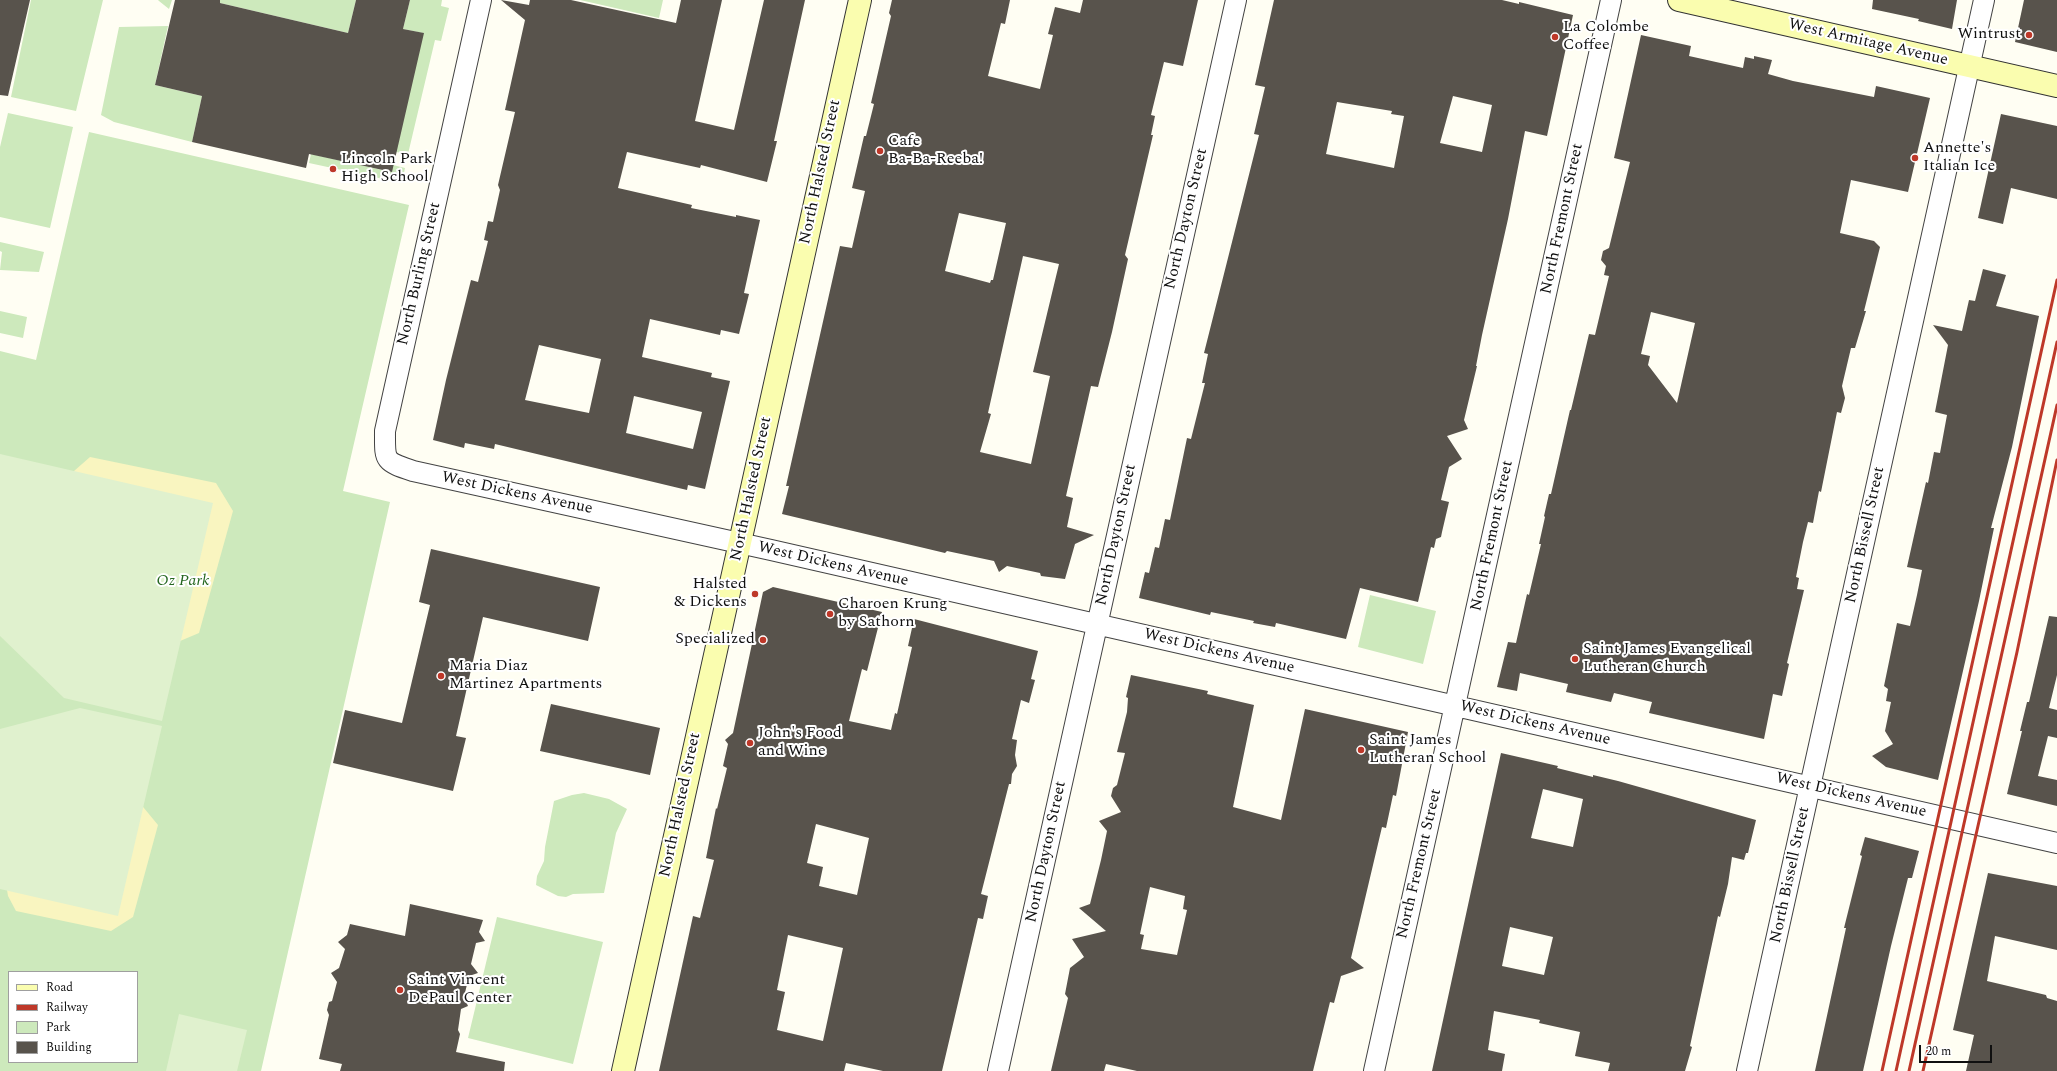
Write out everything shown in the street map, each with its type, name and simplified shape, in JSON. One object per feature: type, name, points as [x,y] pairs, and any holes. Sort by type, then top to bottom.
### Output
[{"type":"main road","name":"North Halsted Street","points":[[623,1071],[860,0]]},
{"type":"main road","name":"West Armitage Avenue","points":[[1679,0],[2057,86]]},
{"type":"street","name":"North Burling Street","points":[[385,456],[385,431],[481,0]]},
{"type":"street","name":"North Dayton Street","points":[[998,1071],[1236,0]]},
{"type":"street","name":"North Fremont Street","points":[[1374,1071],[1611,0]]},
{"type":"street","name":"North Bissell Street","points":[[1748,1071],[1984,0]]},
{"type":"street","name":"West Dickens Avenue","points":[[385,456],[392,464],[413,471],[740,543],[2057,843]]},
{"type":"green space","points":[[31,0],[103,0],[76,111],[11,97]]},
{"type":"green space","points":[[158,0],[172,0],[169,9],[159,1]]},
{"type":"green space","points":[[220,0],[356,0],[348,33],[220,3]]},
{"type":"green space","points":[[410,0],[442,0],[441,6],[449,8],[441,41],[435,40],[408,154],[396,152],[423,33],[403,29]]},
{"type":"green space","points":[[580,0],[663,0],[659,18]]},
{"type":"green space","points":[[168,26],[155,85],[202,96],[192,142],[114,122],[101,115],[119,27]]},
{"type":"green space","points":[[8,113],[73,127],[50,228],[0,217],[0,147]]},
{"type":"green space","name":"Oz Park","points":[[89,132],[409,205],[343,491],[390,502],[261,1071],[0,1071],[0,351],[36,360]]},
{"type":"green space","points":[[311,154],[391,172],[393,165],[405,168],[402,183],[309,163]]},
{"type":"green space","points":[[0,242],[44,252],[39,272],[0,270],[2,252],[0,251]]},
{"type":"green space","points":[[0,311],[27,317],[23,338],[0,333]]},
{"type":"green space","points":[[0,454],[213,503],[162,721],[64,698],[0,636]]},
{"type":"green space","points":[[1370,595],[1436,611],[1423,664],[1358,647]]},
{"type":"green space","points":[[80,708],[162,726],[118,916],[0,889],[0,729]]},
{"type":"green space","points":[[584,793],[609,799],[627,809],[616,833],[604,893],[573,894],[566,897],[558,896],[536,885],[537,876],[544,861],[545,847],[554,801]]},
{"type":"green space","points":[[497,917],[603,942],[573,1064],[468,1038]]},
{"type":"green space","points":[[179,1014],[247,1030],[237,1071],[166,1071]]},
{"type":"sand","points":[[90,457],[216,483],[233,511],[199,633],[173,644],[63,489],[74,471]]},
{"type":"sand","points":[[139,802],[158,825],[133,917],[111,931],[16,911],[8,896],[5,877]]},
{"type":"building","points":[[0,0],[30,0],[8,96],[0,95]]},
{"type":"building","points":[[175,0],[220,0],[220,3],[348,33],[356,0],[410,0],[403,29],[424,33],[392,172],[309,154],[306,168],[192,142],[202,96],[155,85]]},
{"type":"building","points":[[501,0],[529,5],[530,0],[571,0],[676,23],[681,0],[722,0],[695,121],[734,130],[764,0],[805,0],[774,141],[777,141],[767,182],[701,165],[700,168],[627,152],[618,188],[692,205],[691,208],[760,220],[744,293],[749,294],[739,334],[721,330],[720,335],[650,319],[642,357],[712,373],[711,377],[730,381],[705,489],[688,485],[687,490],[495,444],[494,449],[465,443],[464,448],[433,440],[446,380],[471,280],[478,282],[488,241],[484,240],[488,221],[493,222],[500,190],[498,185],[515,112],[505,110],[525,20]],"holes":[[[539,345],[601,359],[589,413],[525,400]],[[634,396],[702,412],[693,449],[626,433]]]},
{"type":"building","points":[[892,0],[1010,0],[1005,24],[1001,23],[988,76],[1040,89],[1053,35],[1048,34],[1055,7],[1080,13],[1083,0],[1198,0],[1183,66],[1164,62],[1151,115],[1155,116],[1151,135],[1153,135],[1125,255],[1128,259],[1112,332],[1098,387],[1091,386],[1066,496],[1073,498],[1067,527],[1094,535],[1075,544],[1065,579],[1041,576],[1040,573],[1007,566],[999,572],[994,561],[947,551],[945,553],[782,514],[789,486],[786,486],[840,246],[852,248],[865,191],[852,188],[864,136],[866,136],[874,104],[871,103],[891,16],[889,13]],"holes":[[[959,213],[1006,223],[993,280],[991,280],[990,283],[945,271]],[[1023,256],[1059,264],[1033,372],[1050,376],[1031,464],[980,452],[991,414],[988,413]]]},
{"type":"building","points":[[1274,0],[1502,0],[1519,4],[1519,2],[1573,15],[1547,136],[1525,131],[1508,219],[1482,335],[1477,366],[1464,420],[1468,429],[1447,436],[1462,459],[1449,467],[1441,500],[1449,502],[1441,537],[1436,539],[1434,548],[1431,547],[1418,602],[1360,588],[1346,639],[1276,623],[1275,627],[1211,612],[1210,615],[1139,598],[1145,572],[1149,573],[1155,547],[1159,548],[1165,519],[1170,520],[1187,438],[1191,439],[1205,383],[1202,383],[1208,354],[1204,353],[1259,135],[1254,134],[1265,87],[1255,85]],"holes":[[[1453,96],[1492,105],[1482,152],[1440,143]],[[1337,102],[1392,111],[1391,114],[1404,116],[1394,168],[1326,154]]]},
{"type":"building","points":[[1873,0],[1957,0],[1952,29],[1918,21],[1919,19],[1872,9]]},
{"type":"building","points":[[2024,0],[2057,0],[2057,52],[2015,42]]},
{"type":"building","points":[[1641,35],[1691,46],[1689,56],[1743,68],[1745,57],[1754,59],[1754,56],[1772,60],[1768,74],[1793,81],[1874,97],[1876,86],[1930,98],[1908,192],[1851,180],[1840,233],[1874,241],[1880,247],[1864,311],[1866,311],[1855,348],[1851,348],[1842,386],[1845,398],[1841,413],[1837,412],[1821,492],[1819,491],[1813,523],[1808,522],[1803,542],[1796,577],[1799,578],[1797,589],[1804,590],[1787,663],[1789,664],[1782,696],[1773,694],[1764,739],[1649,713],[1652,702],[1614,693],[1611,702],[1566,692],[1568,684],[1520,673],[1517,691],[1497,687],[1508,642],[1516,643],[1527,594],[1529,595],[1541,544],[1539,544],[1549,494],[1551,494],[1589,334],[1595,335],[1609,276],[1604,275],[1606,266],[1601,260],[1603,251],[1609,248],[1630,162],[1614,158]],"holes":[[[1651,312],[1695,323],[1677,403],[1648,365],[1650,356],[1641,354]]]},
{"type":"building","points":[[2001,114],[2057,126],[2057,199],[2011,188],[2003,224],[1978,218]]},
{"type":"building","points":[[1983,269],[2006,275],[1996,306],[2039,316],[2012,447],[1991,528],[1994,528],[1979,601],[1938,780],[1886,767],[1872,756],[1893,744],[1885,731],[1891,702],[1886,701],[1888,689],[1884,686],[1897,623],[1910,626],[1922,570],[1907,567],[1926,482],[1928,483],[1934,452],[1940,453],[1947,415],[1935,412],[1948,345],[1933,325],[1962,331],[1969,300],[1975,301]]},
{"type":"building","name":"Maria Diaz Martinez Apartments","points":[[431,549],[600,587],[588,641],[483,617],[456,736],[466,738],[453,791],[333,763],[345,710],[402,723],[430,605],[419,602]]},
{"type":"building","points":[[773,587],[882,612],[867,671],[862,669],[849,721],[891,730],[895,713],[897,714],[912,647],[908,646],[914,619],[1038,651],[1031,679],[1035,680],[1029,703],[1021,700],[1012,739],[1017,740],[1015,755],[1017,766],[1012,774],[1011,784],[1009,784],[981,894],[988,896],[983,919],[978,918],[942,1071],[883,1071],[846,1063],[844,1071],[659,1071],[693,916],[700,918],[714,860],[706,858],[716,808],[717,809],[727,768],[723,766],[728,744],[725,740],[733,733],[763,592]],"holes":[[[816,824],[869,838],[857,895],[819,886],[823,867],[807,863]],[[788,935],[843,948],[823,1041],[777,1030],[785,992],[777,990]]]},
{"type":"building","points":[[2049,616],[2057,617],[2057,675],[2049,708],[2057,710],[2057,738],[2048,736],[2038,776],[2057,780],[2057,806],[2007,794],[2022,731],[2020,731],[2027,702],[2029,702]]},
{"type":"building","points":[[1131,675],[1208,691],[1207,694],[1254,705],[1233,807],[1281,820],[1305,709],[1408,732],[1396,796],[1393,795],[1386,828],[1382,827],[1351,958],[1364,968],[1341,976],[1334,1003],[1330,1002],[1313,1071],[1137,1071],[1106,1064],[1104,1071],[1051,1071],[1068,998],[1065,994],[1070,968],[1084,957],[1072,939],[1106,931],[1079,908],[1090,904],[1101,860],[1107,831],[1099,821],[1121,812],[1111,796],[1113,788],[1117,785],[1125,753],[1117,752],[1127,712],[1128,698],[1126,697]],"holes":[[[1150,887],[1185,896],[1183,909],[1187,910],[1177,955],[1141,949],[1144,935],[1140,934]]]},
{"type":"building","points":[[551,704],[660,728],[650,775],[540,751]]},
{"type":"building","points":[[1501,753],[1558,766],[1557,768],[1593,777],[1593,775],[1618,781],[1756,820],[1748,853],[1746,853],[1744,860],[1732,857],[1728,884],[1720,917],[1718,916],[1690,1046],[1692,1047],[1685,1071],[1608,1071],[1610,1063],[1575,1056],[1580,1032],[1539,1023],[1540,1020],[1494,1011],[1488,1050],[1505,1054],[1502,1071],[1432,1071]],"holes":[[[1543,789],[1583,799],[1573,847],[1531,838]],[[1510,927],[1553,937],[1544,975],[1502,966]]]},
{"type":"building","points":[[1865,837],[1919,851],[1912,878],[1908,878],[1863,1071],[1815,1071],[1846,928],[1844,928],[1862,856],[1860,855]]},
{"type":"building","points":[[1988,873],[2057,886],[2057,950],[1995,936],[1987,981],[2046,995],[2047,998],[2057,1001],[2057,1071],[1966,1071],[1974,1035],[1953,1030]]},
{"type":"building","name":"Saint Vincent DePaul Center","points":[[410,904],[483,920],[479,932],[485,941],[476,943],[471,964],[478,973],[469,976],[464,997],[468,1006],[461,1009],[458,1030],[460,1034],[456,1052],[505,1062],[504,1071],[340,1071],[342,1064],[319,1059],[329,1015],[327,1010],[329,1002],[332,1001],[337,982],[331,973],[339,968],[345,949],[338,942],[347,935],[350,924],[405,936]]},
{"type":"railway","points":[[1882,1071],[2057,280]]},
{"type":"railway","points":[[1896,1071],[2057,342]]},
{"type":"railway","points":[[1909,1071],[2057,405]]},
{"type":"railway","points":[[1923,1071],[2017,652],[2057,460]]},
{"type":"place","name":"Wintrust","points":[[2029,35]]},
{"type":"place","name":"La Colombe Coffee","points":[[1555,37]]},
{"type":"place","name":"Cafe Ba-Ba-Reeba!","points":[[880,151]]},
{"type":"place","name":"Annette's Italian Ice","points":[[1915,158]]},
{"type":"place","name":"Lincoln Park High School","points":[[333,169]]},
{"type":"place","name":"Halsted & Dickens","points":[[755,594]]},
{"type":"place","name":"Charoen Krung by Sathorn","points":[[830,614]]},
{"type":"place","name":"Specialized","points":[[763,640]]},
{"type":"place","name":"Saint James Evangelical Lutheran Church","points":[[1575,659]]},
{"type":"place","name":"Maria Diaz Martinez Apartments","points":[[441,676]]},
{"type":"place","name":"John's Food and Wine","points":[[750,743]]},
{"type":"place","name":"Saint James Lutheran School","points":[[1361,750]]},
{"type":"place","name":"Saint Vincent DePaul Center","points":[[400,990]]}]
